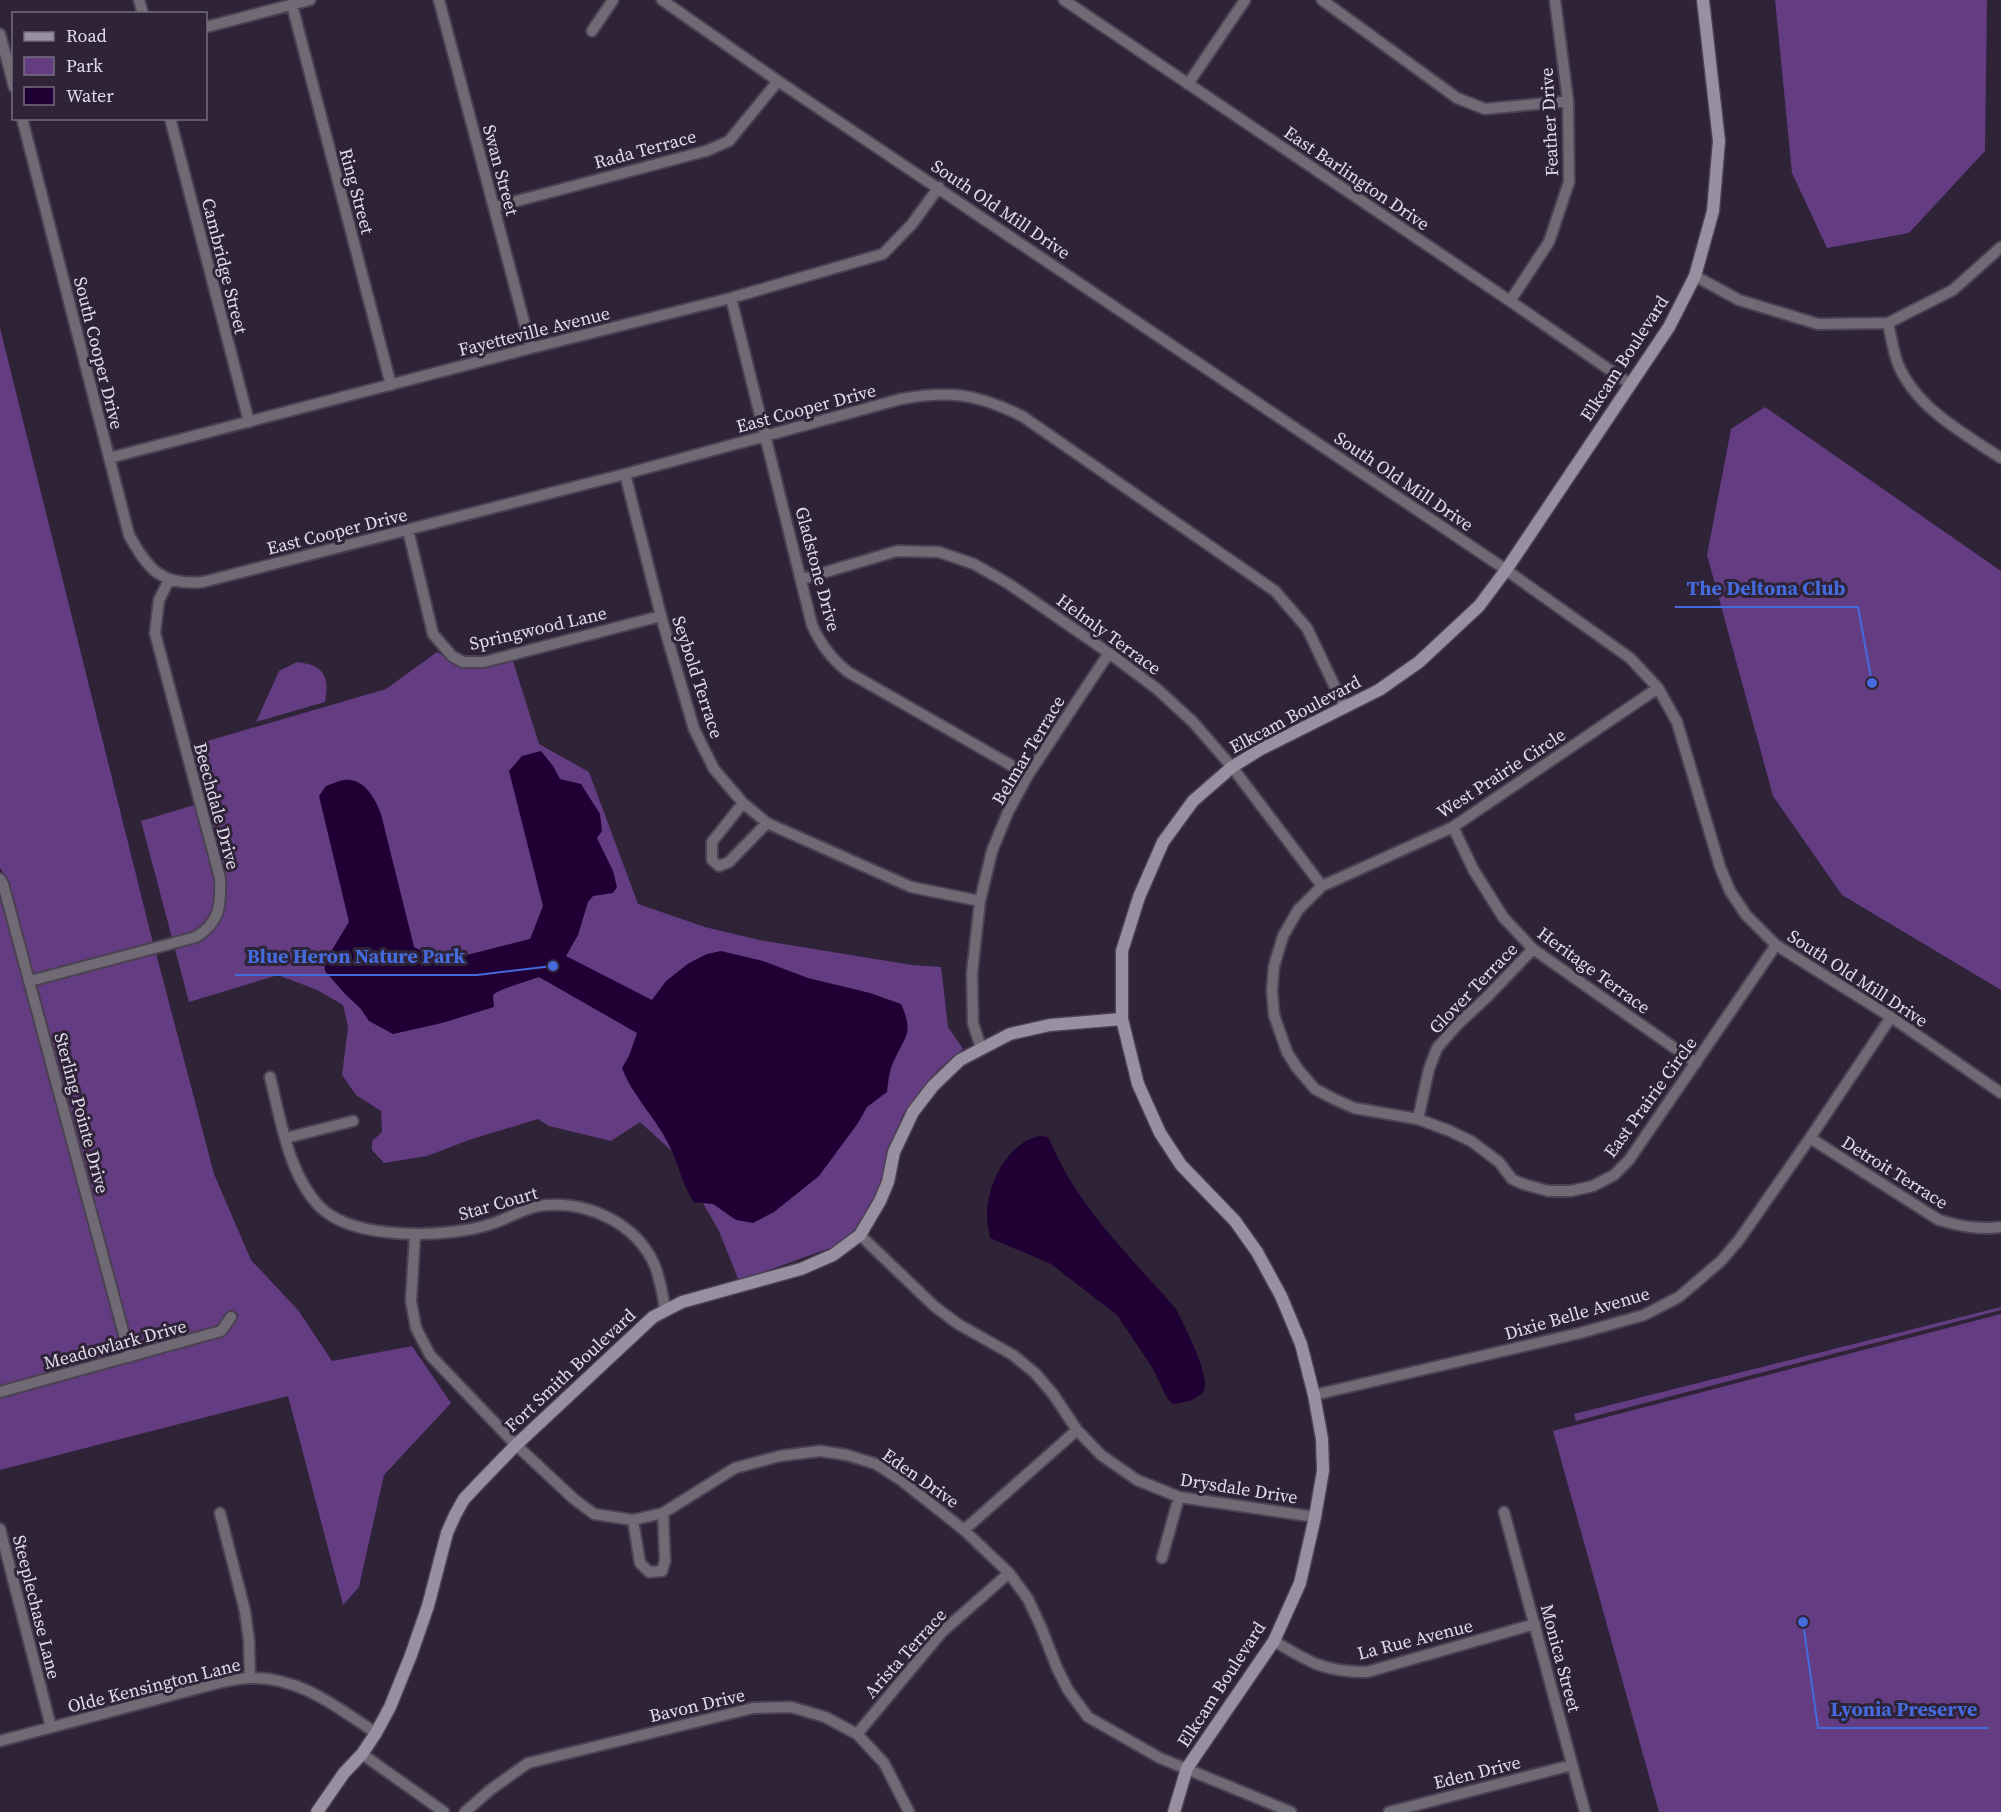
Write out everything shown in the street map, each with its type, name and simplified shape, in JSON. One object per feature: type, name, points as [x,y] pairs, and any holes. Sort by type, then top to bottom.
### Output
[{"type":"street","points":[[207,27],[310,0]]},
{"type":"street","name":"Swan Street","points":[[440,0],[531,348]]},
{"type":"street","points":[[592,32],[613,0]]},
{"type":"street","name":"South Old Mill Drive","points":[[662,0],[778,81],[1506,570],[1630,658],[1658,688],[1677,722],[1720,867],[1746,915],[1776,945],[1891,1017],[2001,1093]]},
{"type":"street","points":[[1188,84],[1245,0]]},
{"type":"street","points":[[1322,0],[1457,98],[1485,109],[1568,101]]},
{"type":"street","name":"Feather Drive","points":[[1510,301],[1549,242],[1569,182],[1568,101],[1555,0]]},
{"type":"street","name":"Elkcam Boulevard","points":[[1174,1812],[1187,1768],[1274,1641],[1300,1583],[1316,1517],[1323,1471],[1322,1439],[1301,1344],[1281,1296],[1257,1252],[1234,1221],[1181,1165],[1160,1133],[1138,1084],[1122,1018],[1122,951],[1139,897],[1163,842],[1193,801],[1232,768],[1260,749],[1379,690],[1419,662],[1479,606],[1506,570],[1669,327],[1695,276],[1713,211],[1719,141],[1703,0]]},
{"type":"street","name":"East Barlington Drive","points":[[1068,1],[1630,384]]},
{"type":"street","name":"Ring Street","points":[[292,5],[391,385]]},
{"type":"street","points":[[0,34],[12,79]]},
{"type":"street","name":"Rada Terrace","points":[[494,207],[706,151],[729,141],[778,81]]},
{"type":"street","name":"South Cooper Drive","points":[[23,120],[129,534],[141,557],[154,572],[169,580]]},
{"type":"street","name":"Cambridge Street","points":[[171,120],[249,422]]},
{"type":"street","name":"Fayetteville Avenue","points":[[109,458],[732,298],[883,254],[912,224],[939,187]]},
{"type":"street","points":[[1695,276],[1739,300],[1818,324],[1888,322],[1953,290],[2001,248]]},
{"type":"street","name":"Gladstone Drive","points":[[732,298],[812,625],[822,646],[834,661],[848,672],[1028,775]]},
{"type":"street","points":[[1888,322],[1898,363],[1906,380],[1916,393],[1942,419],[2001,458]]},
{"type":"street","name":"East Cooper Drive","points":[[169,580],[189,583],[203,582],[625,474],[902,399],[931,393],[970,396],[996,403],[1022,416],[1275,591],[1307,628],[1344,706]]},
{"type":"street","name":"Seybold Terrace","points":[[625,474],[661,615],[694,729],[714,769],[743,803],[767,823],[911,887],[980,901]]},
{"type":"street","name":"Springwood Lane","points":[[408,530],[433,634],[452,656],[463,662],[484,662],[661,615]]},
{"type":"street","name":"Helmly Terrace","points":[[802,579],[897,550],[939,552],[974,564],[1009,584],[1109,653],[1157,689],[1193,722],[1232,768],[1322,886]]},
{"type":"street","name":"Beechdale Drive","points":[[30,981],[195,938],[209,929],[218,913],[220,878],[155,633],[159,600],[169,580]]},
{"type":"street","name":"Belmar Terrace","points":[[981,1048],[973,1023],[972,973],[980,901],[992,851],[1008,812],[1028,775],[1109,653]]},
{"type":"street","name":"West Prairie Circle","points":[[1322,886],[1453,827],[1658,688]]},
{"type":"street","points":[[743,803],[712,842],[712,860],[718,866],[729,862],[767,823]]},
{"type":"street","name":"Heritage Terrace","points":[[1453,827],[1473,869],[1503,916],[1533,949],[1695,1062]]},
{"type":"street","name":"Sterling Pointe Drive","points":[[0,879],[30,981],[130,1358]]},
{"type":"street","name":"East Prairie Circle","points":[[1322,886],[1298,910],[1283,936],[1274,966],[1272,990],[1274,1015],[1287,1052],[1297,1068],[1316,1089],[1334,1099],[1354,1108],[1418,1119],[1471,1141],[1498,1162],[1512,1179],[1548,1191],[1571,1191],[1593,1186],[1614,1174],[1629,1160],[1776,945]]},
{"type":"street","name":"Glover Terrace","points":[[1418,1119],[1429,1070],[1437,1048],[1533,949]]},
{"type":"street","name":"Dixie Belle Avenue","points":[[1314,1395],[1580,1333],[1644,1315],[1679,1297],[1721,1261],[1739,1240],[1891,1017]]},
{"type":"street","name":"Fort Smith Boulevard","points":[[317,1812],[344,1773],[362,1754],[390,1707],[428,1606],[447,1533],[455,1515],[464,1500],[516,1445],[624,1345],[633,1333],[653,1317],[682,1302],[801,1269],[833,1256],[860,1235],[880,1201],[888,1182],[894,1152],[913,1112],[933,1086],[960,1060],[1010,1034],[1050,1025],[1122,1018]]},
{"type":"street","name":"Star Court","points":[[270,1077],[293,1164],[321,1208],[343,1222],[371,1230],[415,1234],[460,1232],[492,1224],[529,1209],[546,1205],[576,1205],[605,1215],[635,1237],[654,1264],[662,1287],[665,1310]]},
{"type":"street","points":[[286,1138],[353,1121]]},
{"type":"street","name":"Detroit Terrace","points":[[1810,1138],[1939,1220],[1958,1226],[1985,1229],[2001,1227]]},
{"type":"street","name":"Eden Drive","points":[[415,1234],[411,1301],[416,1328],[430,1355],[516,1445],[574,1499],[594,1514],[633,1520],[663,1513],[735,1468],[780,1456],[820,1451],[847,1455],[876,1464],[901,1480],[964,1530],[1009,1573],[1028,1599],[1068,1690],[1088,1717],[1160,1758],[1291,1812]]},
{"type":"street","name":"Drysdale Drive","points":[[860,1235],[934,1306],[958,1324],[1013,1355],[1035,1373],[1053,1394],[1077,1430],[1101,1455],[1137,1480],[1179,1497],[1316,1517]]},
{"type":"street","name":"Meadowlark Drive","points":[[0,1392],[222,1331],[231,1317]]},
{"type":"street","points":[[964,1530],[1077,1430]]},
{"type":"street","points":[[1162,1558],[1179,1497]]},
{"type":"street","name":"Monica Street","points":[[1504,1512],[1585,1812]]},
{"type":"street","points":[[220,1513],[245,1611],[250,1678]]},
{"type":"street","points":[[633,1520],[640,1563],[649,1572],[662,1571],[665,1561],[663,1513]]},
{"type":"street","name":"Steeplechase Lane","points":[[0,1529],[51,1727]]},
{"type":"street","name":"Arista Terrace","points":[[856,1734],[942,1632],[1009,1573]]},
{"type":"street","name":"La Rue Avenue","points":[[1274,1641],[1310,1663],[1343,1672],[1367,1672],[1535,1624]]},
{"type":"street","name":"Olde Kensington Lane","points":[[0,1741],[218,1683],[250,1678],[295,1684],[314,1693],[376,1733]]},
{"type":"street","name":"Bavon Drive","points":[[465,1812],[490,1790],[528,1763],[753,1708],[791,1707],[825,1717],[856,1734],[884,1763],[909,1812]]},
{"type":"street","points":[[362,1754],[444,1812]]},
{"type":"street","name":"Eden Drive","points":[[1389,1812],[1572,1765]]},
{"type":"green space","points":[[1775,0],[1987,0],[1985,151],[1909,233],[1827,248],[1792,173]]},
{"type":"green space","points":[[0,328],[153,943],[34,975],[8,881],[0,868]]},
{"type":"green space","points":[[1765,407],[2001,571],[2001,990],[1842,895],[1773,796],[1707,555],[1731,429]]},
{"type":"green space","points":[[437,652],[463,666],[511,655],[539,744],[589,772],[638,904],[705,927],[759,940],[912,965],[941,967],[948,1027],[963,1049],[938,1070],[902,1116],[878,1193],[859,1225],[841,1244],[739,1281],[719,1231],[675,1154],[640,1122],[611,1141],[549,1126],[538,1119],[469,1140],[427,1156],[384,1163],[372,1150],[372,1141],[382,1132],[381,1111],[356,1095],[342,1075],[348,1027],[343,1005],[317,990],[278,975],[189,1002],[141,821],[204,802],[190,746],[386,689]]},
{"type":"green space","points":[[297,662],[313,666],[323,673],[327,685],[325,702],[256,722],[279,671]]},
{"type":"green space","points":[[0,894],[123,1354],[0,1386]]},
{"type":"green space","points":[[156,953],[214,1174],[251,1260],[298,1310],[332,1361],[412,1346],[451,1403],[384,1475],[359,1587],[343,1605],[288,1396],[0,1470],[0,1397],[223,1336],[239,1315],[229,1310],[218,1326],[134,1351],[37,985]]},
{"type":"green space","points":[[2001,1307],[2001,1310],[1576,1421],[1574,1414]]},
{"type":"green space","points":[[2001,1314],[2001,1812],[1659,1812],[1553,1431]]},
{"type":"water","points":[[541,751],[560,779],[581,784],[600,814],[602,831],[597,838],[613,871],[617,887],[613,893],[593,896],[588,902],[578,935],[566,956],[652,1000],[666,981],[689,963],[707,954],[721,951],[763,961],[808,978],[870,993],[901,1004],[908,1029],[892,1066],[887,1092],[867,1107],[819,1176],[774,1212],[753,1223],[736,1220],[713,1204],[694,1202],[665,1137],[632,1089],[622,1068],[637,1033],[539,977],[493,995],[494,1007],[442,1023],[393,1034],[369,1021],[361,1009],[325,971],[324,963],[349,922],[319,796],[326,786],[342,780],[351,780],[358,782],[372,796],[381,814],[414,947],[436,958],[451,959],[530,939],[543,906],[509,771],[522,756]]},
{"type":"water","points":[[1039,1136],[1048,1137],[1067,1175],[1091,1211],[1118,1245],[1176,1309],[1196,1351],[1204,1376],[1203,1392],[1197,1397],[1173,1404],[1167,1398],[1152,1367],[1117,1315],[1051,1264],[990,1238],[988,1202],[995,1178],[1001,1166],[1018,1147]]},
{"type":"place","name":"The Deltona Club","points":[[1872,683]]},
{"type":"place","name":"Blue Heron Nature Park","points":[[553,966]]},
{"type":"place","name":"Lyonia Preserve","points":[[1803,1622]]}]
